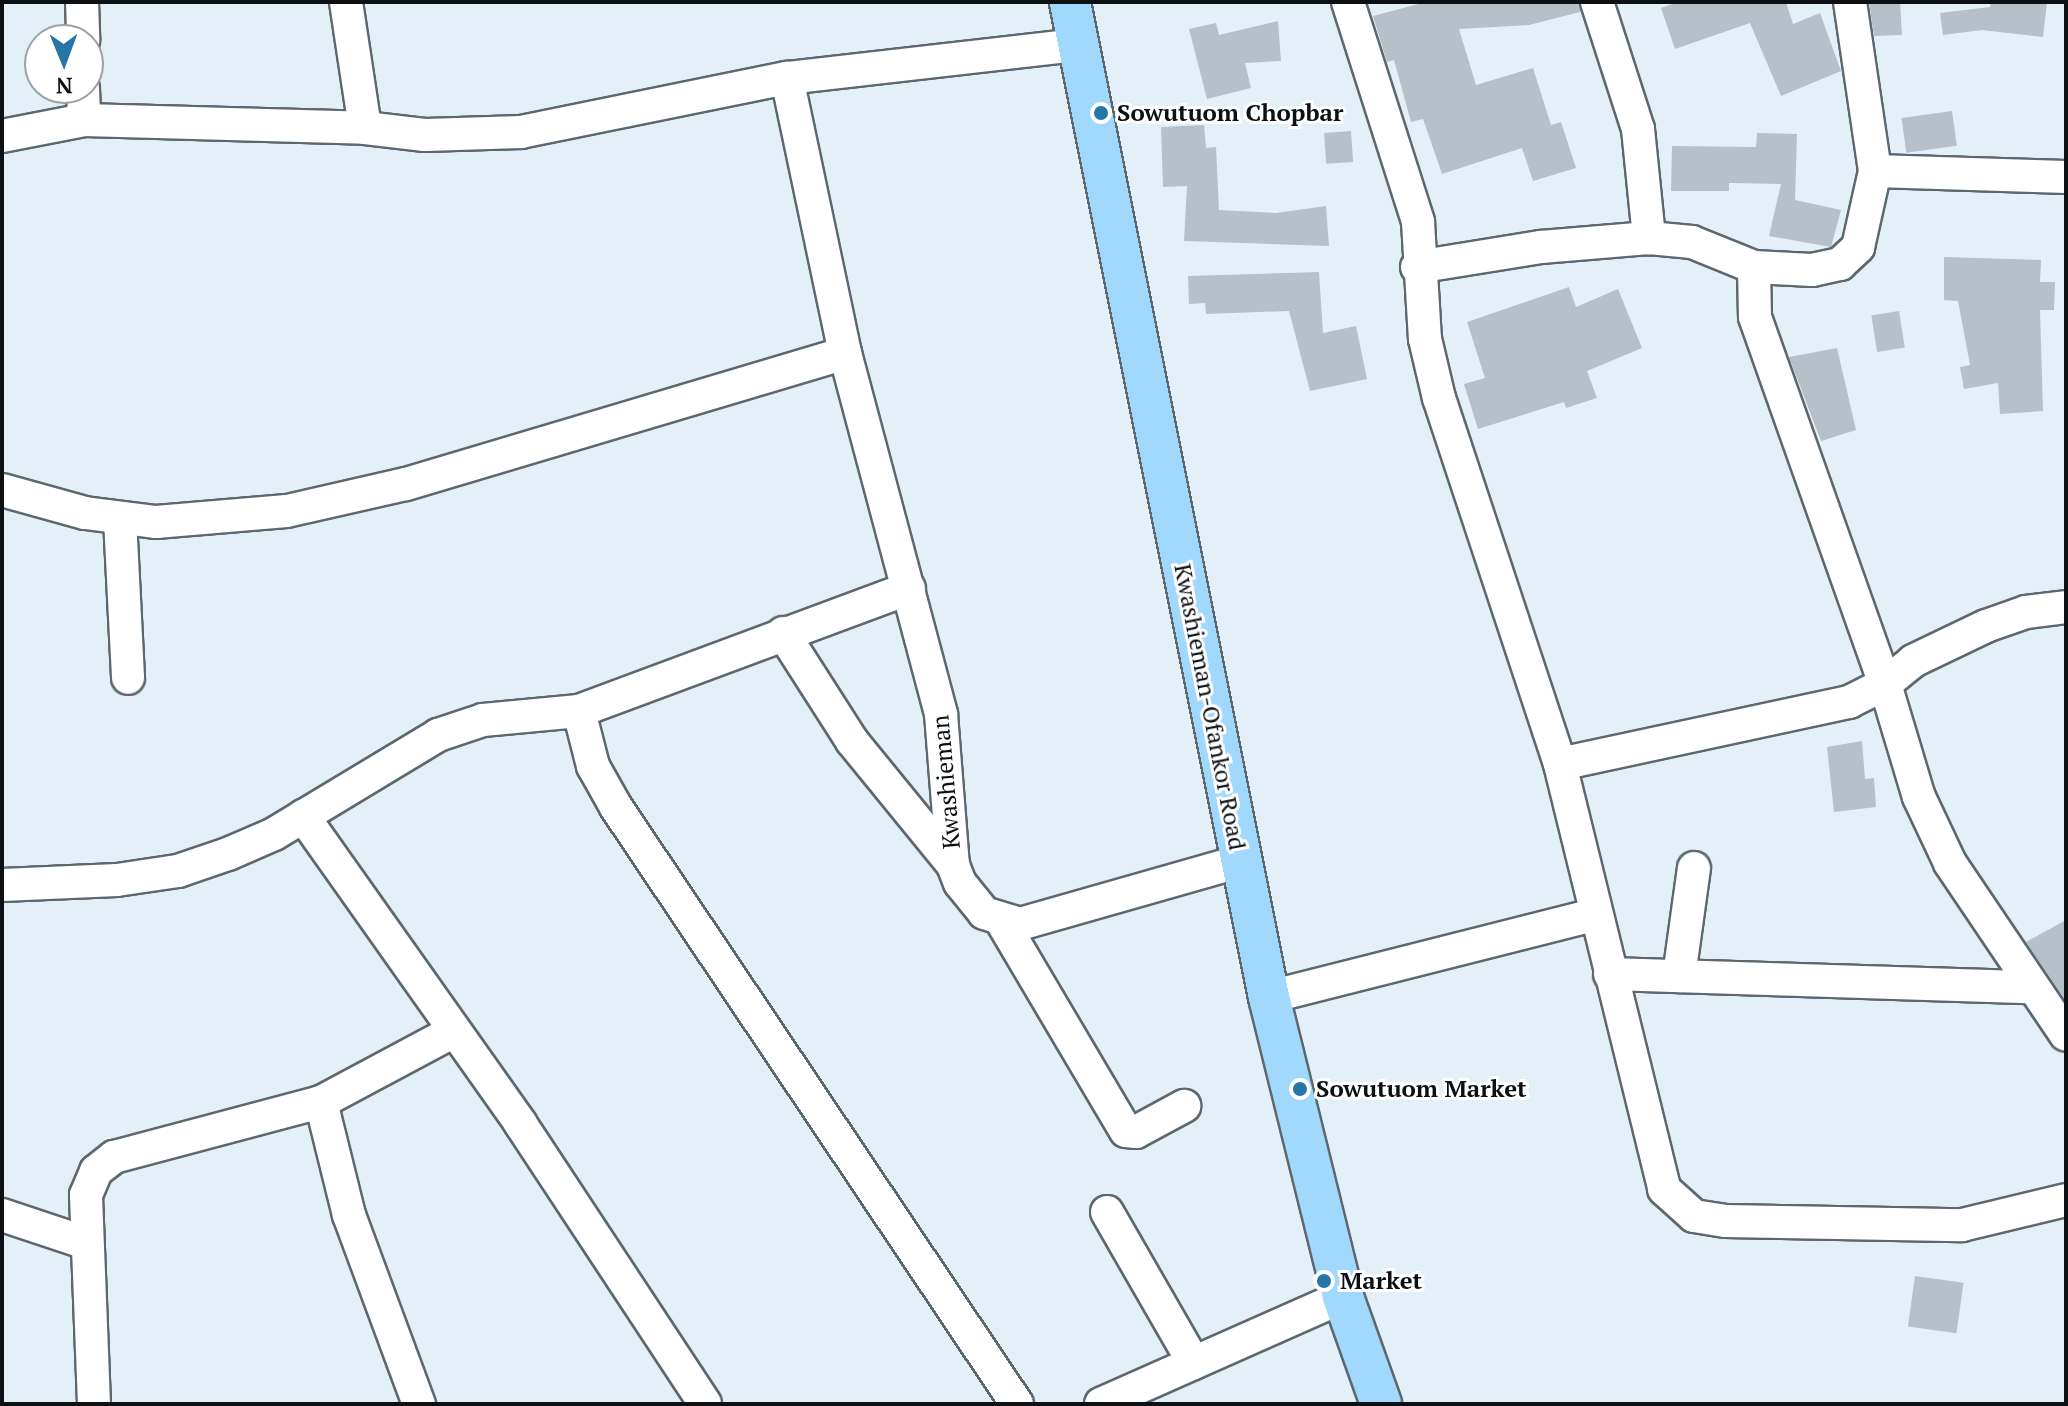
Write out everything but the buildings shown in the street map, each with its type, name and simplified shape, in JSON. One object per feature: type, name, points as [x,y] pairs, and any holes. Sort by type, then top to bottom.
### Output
[{"type":"main road","name":"Kwashieman-Ofankor Road","points":[[1070,2],[1269,997],[1343,1297],[1381,1404]]},
{"type":"street","points":[[82,2],[83,24]]},
{"type":"street","points":[[346,2],[365,128]]},
{"type":"street","points":[[1348,2],[1404,170],[1418,222],[1417,267],[1425,339],[1439,398],[1560,764],[1655,1168],[1671,1197],[1694,1216],[1725,1221],[1962,1225],[2066,1200]]},
{"type":"street","points":[[1597,2],[1638,129],[1649,238]]},
{"type":"street","points":[[1417,267],[1541,247],[1649,238],[1692,242],[1754,267],[1812,270],[1850,257],[1863,233],[1875,171],[1850,2]]},
{"type":"street","points":[[2,136],[84,120],[365,128],[467,136],[521,132],[787,78],[1077,45]]},
{"type":"street","name":"Kwashieman","points":[[787,78],[845,353],[941,714],[953,865],[973,902],[1001,920]]},
{"type":"street","points":[[84,104],[84,120]]},
{"type":"street","points":[[1875,171],[2066,177]]},
{"type":"street","points":[[1754,267],[1755,317],[1885,684],[1919,797],[1950,863],[2029,987],[2066,1035]]},
{"type":"street","points":[[2,490],[120,519],[212,521],[406,484],[845,353]]},
{"type":"street","points":[[120,519],[128,678]]},
{"type":"street","points":[[2,885],[117,880],[178,871],[228,854],[303,816],[438,735],[483,720],[579,711],[909,588]]},
{"type":"street","points":[[1560,764],[1810,713],[1849,702],[1885,684],[1913,661],[1986,626],[2026,612],[2066,607]]},
{"type":"street","points":[[783,633],[852,741],[953,865]]},
{"type":"street","points":[[579,711],[593,766],[616,807],[1017,1404]]},
{"type":"street","points":[[303,816],[454,1031],[705,1404]]},
{"type":"street","points":[[1001,920],[1039,921],[1241,861]]},
{"type":"street","points":[[1679,976],[1694,868]]},
{"type":"street","points":[[1269,997],[1596,914]]},
{"type":"street","points":[[1001,920],[1126,1131],[1136,1132],[1184,1106]]},
{"type":"street","points":[[1610,974],[2029,987]]},
{"type":"street","points":[[94,1404],[86,1195],[104,1163],[321,1102],[454,1031]]},
{"type":"street","points":[[321,1102],[353,1230],[419,1404]]},
{"type":"street","points":[[1107,1212],[1194,1363]]},
{"type":"street","points":[[2,1215],[86,1243]]},
{"type":"street","points":[[1101,1404],[1343,1297]]},
{"type":"place","name":"Sowutuom Chopbar","points":[[1101,113]]},
{"type":"place","name":"Sowutuom Market","points":[[1300,1089]]},
{"type":"place","name":"Market","points":[[1324,1281]]}]
